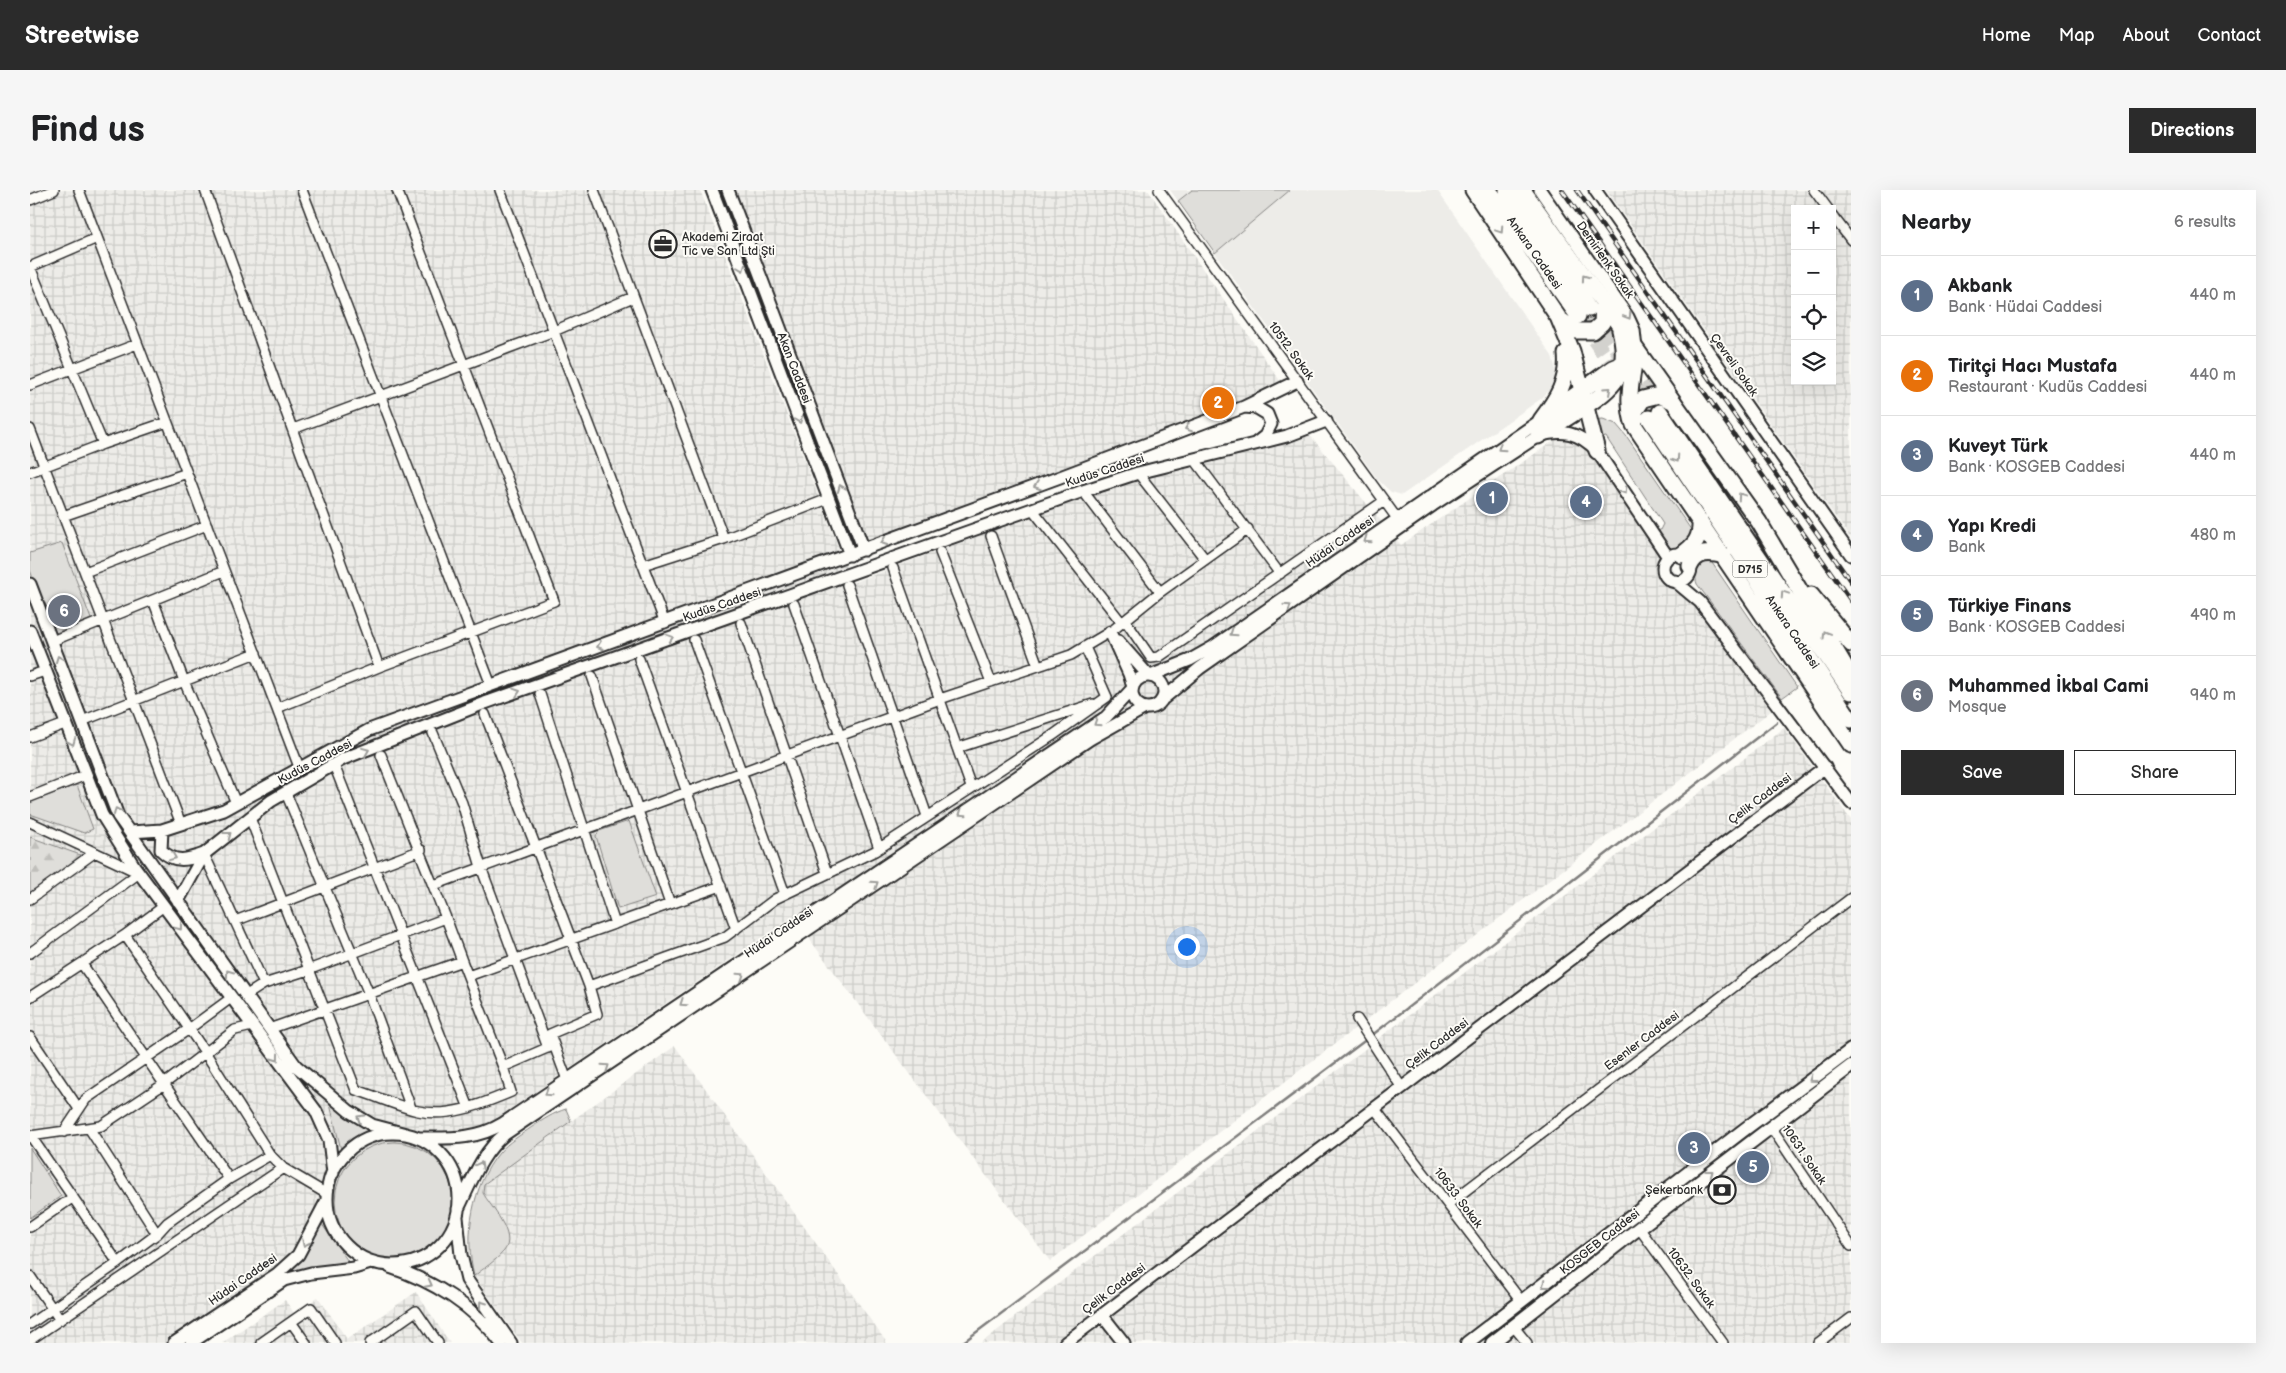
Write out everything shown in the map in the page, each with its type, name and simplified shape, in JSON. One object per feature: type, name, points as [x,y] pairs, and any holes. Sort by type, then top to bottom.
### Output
[{"type":"highway","points":[[1473,190],[1558,317],[1570,344],[1597,450]]},
{"type":"highway","name":"Ankara Caddesi","points":[[1489,190],[1590,310]]},
{"type":"highway","name":"Ankara Caddesi","points":[[1507,190],[1590,310]]},
{"type":"highway","points":[[1523,190],[1590,310],[1602,323],[1588,332],[1571,329],[1558,317]]},
{"type":"highway","points":[[1541,290],[1563,342],[1567,365],[1561,390],[1541,420]]},
{"type":"highway","points":[[1590,310],[1619,328],[1631,359],[1630,412],[1639,432],[1851,745]]},
{"type":"highway","points":[[1631,359],[1652,370],[1759,522],[1851,676]]},
{"type":"highway","points":[[1538,436],[1631,359]]},
{"type":"highway","points":[[1639,432],[1635,420],[1635,411],[1643,399],[1659,395],[1674,402]]},
{"type":"highway","points":[[1541,420],[1583,399]]},
{"type":"highway","name":"Ankara Caddesi","points":[[1851,692],[1655,415],[1851,721]]},
{"type":"highway","points":[[1682,563],[1699,538],[1700,521]]},
{"type":"highway","points":[[1682,563],[1704,554],[1724,556]]},
{"type":"highway","points":[[1781,559],[1851,644]]},
{"type":"highway","points":[[1781,640],[1851,721]]},
{"type":"main road","name":"KOSGEB Caddesi","points":[[1467,1343],[1851,1050]]},
{"type":"main road","name":"KOSGEB Caddesi","points":[[1492,1343],[1851,1066]]},
{"type":"street","points":[[30,200],[54,190]]},
{"type":"street","points":[[79,190],[299,767]]},
{"type":"street","points":[[205,190],[379,667]]},
{"type":"street","points":[[302,190],[491,685]]},
{"type":"street","points":[[277,708],[554,601],[397,190]]},
{"type":"street","points":[[500,190],[666,623]]},
{"type":"street","points":[[594,190],[724,539]]},
{"type":"street","name":"Akan Caddesi","points":[[712,190],[850,555]]},
{"type":"street","name":"Akan Caddesi","points":[[728,190],[864,550]]},
{"type":"street","name":"10512. Sokak","points":[[1159,190],[1400,523]]},
{"type":"street","name":"Demirlenk Sokak","points":[[1540,190],[1628,317],[1634,330],[1631,359]]},
{"type":"street","name":"Çevreli Sokak","points":[[1596,190],[1851,555]]},
{"type":"street","points":[[1814,190],[1825,205]]},
{"type":"street","points":[[1836,220],[1851,240]]},
{"type":"street","points":[[97,238],[30,267],[74,368],[103,444]]},
{"type":"street","points":[[293,429],[554,331],[633,297]]},
{"type":"street","points":[[30,385],[138,344]]},
{"type":"street","name":"Kudüs Caddesi","points":[[130,832],[162,830],[224,810],[369,730],[864,550],[1244,406],[1297,381]]},
{"type":"street","points":[[1244,406],[1257,408],[1267,414],[1271,424],[1265,436],[1255,444]]},
{"type":"street","name":"Hüdai Caddesi","points":[[1164,698],[1200,668],[1541,420]]},
{"type":"street","name":"Kudüs Caddesi","points":[[178,901],[204,854],[286,793],[334,765],[484,703],[1083,491],[1138,473],[1287,436],[1326,421]]},
{"type":"street","points":[[30,472],[167,422]]},
{"type":"street","points":[[30,428],[181,824]]},
{"type":"street","points":[[1538,436],[1571,432],[1584,439],[1597,450],[1682,563],[1700,602],[1851,803]]},
{"type":"street","name":"Hüdai Caddesi","points":[[1149,676],[1208,650],[1400,523],[1538,436]]},
{"type":"street","points":[[1195,460],[1280,574]]},
{"type":"street","points":[[63,516],[187,473]]},
{"type":"street","points":[[1138,473],[1205,559]]},
{"type":"street","points":[[1083,491],[1160,592]]},
{"type":"street","points":[[643,565],[724,539],[828,499]]},
{"type":"street","points":[[1033,510],[1150,658],[1159,657],[1384,500]]},
{"type":"street","points":[[85,572],[207,525]]},
{"type":"street","points":[[434,885],[940,699],[1072,655],[1110,632],[1160,592],[1248,529]]},
{"type":"street","points":[[991,536],[1038,666]]},
{"type":"street","points":[[940,552],[991,682]]},
{"type":"street","points":[[1682,563],[1664,564],[1663,570],[1667,577],[1700,602]]},
{"type":"street","points":[[1674,581],[1684,579],[1682,563]]},
{"type":"street","points":[[893,568],[971,787]]},
{"type":"street","points":[[52,641],[224,571]]},
{"type":"street","points":[[30,584],[118,816],[296,1066],[349,1111],[372,1125],[419,1138],[434,1147],[451,1167],[459,1192],[460,1245],[467,1280],[511,1343]]},
{"type":"street","points":[[847,585],[927,816]]},
{"type":"street","points":[[153,600],[184,681],[236,802]]},
{"type":"street","points":[[794,604],[879,848]]},
{"type":"street","points":[[741,623],[827,873]]},
{"type":"street","points":[[30,631],[102,815],[139,873],[316,1111],[328,1140],[333,1173],[328,1197],[332,1223],[342,1240],[356,1254],[414,1276],[458,1300],[486,1323],[501,1343]]},
{"type":"street","points":[[1110,632],[1149,676],[1162,682],[1164,698],[1157,706],[1145,708],[1134,700],[1130,674],[1110,632]]},
{"type":"street","points":[[694,640],[785,894]]},
{"type":"street","points":[[589,986],[724,937],[785,894],[879,848],[1052,736],[1107,697],[1085,647]]},
{"type":"street","points":[[82,721],[256,653]]},
{"type":"street","points":[[640,659],[736,929]]},
{"type":"street","points":[[30,676],[45,671]]},
{"type":"street","points":[[592,676],[670,904]]},
{"type":"street","points":[[1132,688],[1140,678],[1149,676]]},
{"type":"street","name":"Hüdai Caddesi","points":[[419,1138],[468,1137],[487,1132],[1106,717],[1132,688]]},
{"type":"street","points":[[540,694],[586,829],[615,924]]},
{"type":"street","points":[[956,748],[1103,701]]},
{"type":"street","name":"Hüdai Caddesi","points":[[458,1212],[481,1162],[496,1141],[505,1134],[1090,739],[1145,708]]},
{"type":"street","points":[[485,714],[572,940],[597,1014],[550,1034],[551,1046]]},
{"type":"street","points":[[30,737],[65,724]]},
{"type":"street","points":[[433,733],[462,803],[481,867],[515,959],[567,1080]]},
{"type":"street","points":[[250,818],[356,1090],[419,1111],[450,1112],[469,1108],[511,1092],[421,850],[381,756]]},
{"type":"street","points":[[334,765],[469,1108]]},
{"type":"street","name":"Çelik Caddesi","points":[[1065,1343],[1825,767]]},
{"type":"street","points":[[30,797],[86,776]]},
{"type":"street","points":[[286,793],[369,994],[411,1108]]},
{"type":"street","points":[[30,822],[139,873]]},
{"type":"street","points":[[162,830],[162,850],[167,856],[187,861],[204,854],[264,984]]},
{"type":"street","points":[[235,921],[421,850]]},
{"type":"street","points":[[30,899],[94,853]]},
{"type":"street","points":[[30,952],[139,873]]},
{"type":"street","points":[[468,976],[721,886]]},
{"type":"street","name":"Esenler Caddesi","points":[[1448,1204],[1851,898]]},
{"type":"street","points":[[30,997],[125,935],[164,906]]},
{"type":"street","points":[[245,996],[264,984],[308,970],[351,952],[402,936],[446,918]]},
{"type":"street","points":[[125,935],[205,1052],[270,1155],[284,1168],[328,1197]]},
{"type":"street","points":[[269,1029],[462,961]]},
{"type":"street","points":[[82,964],[229,1179]]},
{"type":"street","points":[[64,1132],[86,1099],[232,998]]},
{"type":"street","points":[[1357,1019],[1402,1088]]},
{"type":"street","points":[[118,1263],[30,1136],[101,1126],[164,1084],[235,1030],[252,1026]]},
{"type":"street","points":[[30,1037],[79,1109]]},
{"type":"street","points":[[503,1067],[551,1046]]},
{"type":"street","name":"10633. Sokak","points":[[1375,1108],[1522,1302]]},
{"type":"street","name":"10631. Sokak","points":[[1771,1127],[1851,1246]]},
{"type":"street","points":[[89,1128],[157,1234]]},
{"type":"street","points":[[333,1173],[345,1154],[362,1141],[384,1134],[406,1134]]},
{"type":"street","points":[[30,1324],[118,1263],[157,1234],[167,1223],[229,1179],[270,1155]]},
{"type":"street","points":[[30,1340],[284,1168]]},
{"type":"street","name":"Hüdai Caddesi","points":[[174,1343],[278,1274],[298,1255],[328,1197]]},
{"type":"street","points":[[30,1226],[72,1198]]},
{"type":"street","points":[[379,1263],[410,1262],[434,1251],[448,1235],[458,1212]]},
{"type":"street","name":"10632. Sokak","points":[[1639,1228],[1723,1343]]},
{"type":"street","name":"Hüdai Caddesi","points":[[191,1343],[284,1280],[311,1273],[379,1263]]},
{"type":"street","points":[[30,1276],[60,1320]]},
{"type":"street","points":[[261,1343],[311,1308],[335,1343]]},
{"type":"street","points":[[370,1343],[416,1311],[438,1343]]},
{"type":"street","points":[[1102,1315],[1124,1343]]},
{"type":"street","points":[[1818,1343],[1851,1318]]},
{"type":"street","points":[[291,1322],[306,1343]]},
{"type":"street","points":[[1514,1327],[1527,1343]]},
{"type":"shaded area","points":[[30,190],[700,190],[852,583],[1155,470],[1309,434],[1401,545],[1574,427],[1771,711],[1050,1261],[793,917],[165,1343],[30,1343]]},
{"type":"shaded area","points":[[732,190],[1148,190],[1283,385],[866,542]]},
{"type":"shaded area","points":[[1170,190],[1192,190],[1178,201]]},
{"type":"shaded area","points":[[1290,190],[1437,190],[1552,356],[1556,370],[1554,385],[1542,398],[1402,495],[1391,492],[1378,480],[1215,253]]},
{"type":"shaded area","points":[[1606,190],[1851,190],[1851,539]]},
{"type":"shaded area","points":[[1784,728],[1851,820],[1851,1343],[981,1343]]},
{"type":"shaded area","points":[[675,1046],[887,1343],[522,1343],[474,1276],[504,1252],[483,1193],[484,1184]]},
{"type":"shaded area","points":[[416,1292],[450,1343],[222,1343],[285,1300],[294,1313],[318,1297],[347,1339]]},
{"type":"green space","points":[[1192,190],[1290,190],[1215,253],[1178,201]]},
{"type":"green space","points":[[1603,419],[1616,424],[1627,437],[1694,534],[1683,546],[1667,551],[1658,534],[1663,524],[1606,437],[1596,439],[1592,420]]},
{"type":"green space","points":[[62,543],[91,619],[53,634],[30,570],[30,553]]},
{"type":"green space","points":[[1710,560],[1797,687],[1782,698],[1697,584],[1697,568],[1702,563]]},
{"type":"green space","points":[[77,785],[93,829],[84,833],[30,814],[30,802]]},
{"type":"green space","points":[[629,821],[656,897],[618,909],[596,836],[599,831]]},
{"type":"green space","points":[[30,837],[86,857],[30,896]]},
{"type":"green space","points":[[330,1104],[354,1121],[380,1132],[360,1140],[342,1154]]},
{"type":"green space","points":[[566,1109],[571,1121],[484,1184],[483,1193],[501,1221],[508,1237],[504,1251],[474,1276],[471,1260],[470,1228],[482,1180],[499,1153],[510,1142],[544,1119]]},
{"type":"green space","points":[[394,1142],[417,1146],[436,1159],[449,1178],[453,1201],[449,1224],[436,1243],[417,1256],[394,1260],[371,1256],[352,1243],[339,1224],[335,1201],[339,1178],[352,1159],[371,1146]]},
{"type":"green space","points":[[30,1148],[61,1196],[30,1218]]},
{"type":"green space","points":[[321,1223],[350,1264],[318,1266],[288,1274],[308,1250]]},
{"type":"waterway","points":[[1371,1036],[1777,722]]},
{"type":"waterway","points":[[962,1343],[1367,1039]]},
{"type":"tunnel","points":[[1589,309],[1660,412]]},
{"type":"tunnel","points":[[1581,321],[1621,378]]},
{"type":"railway","points":[[1562,190],[1851,601]]},
{"type":"railway","points":[[1577,190],[1851,582]]},
{"type":"place","name":"Akademi Ziraat Tic ve San Ltd Şti","points":[[663,244]]},
{"type":"place","name":"Tiritçi Hacı Mustafa","points":[[1218,403]]},
{"type":"place","name":"Akbank","points":[[1492,498]]},
{"type":"place","name":"Yapı Kredi","points":[[1586,502]]},
{"type":"place","name":"Muhammed İkbal Cami","points":[[64,611]]},
{"type":"place","name":"Kuveyt Türk","points":[[1694,1148]]},
{"type":"place","name":"Türkiye Finans","points":[[1753,1167]]},
{"type":"place","name":"Şekerbank","points":[[1722,1190]]}]
